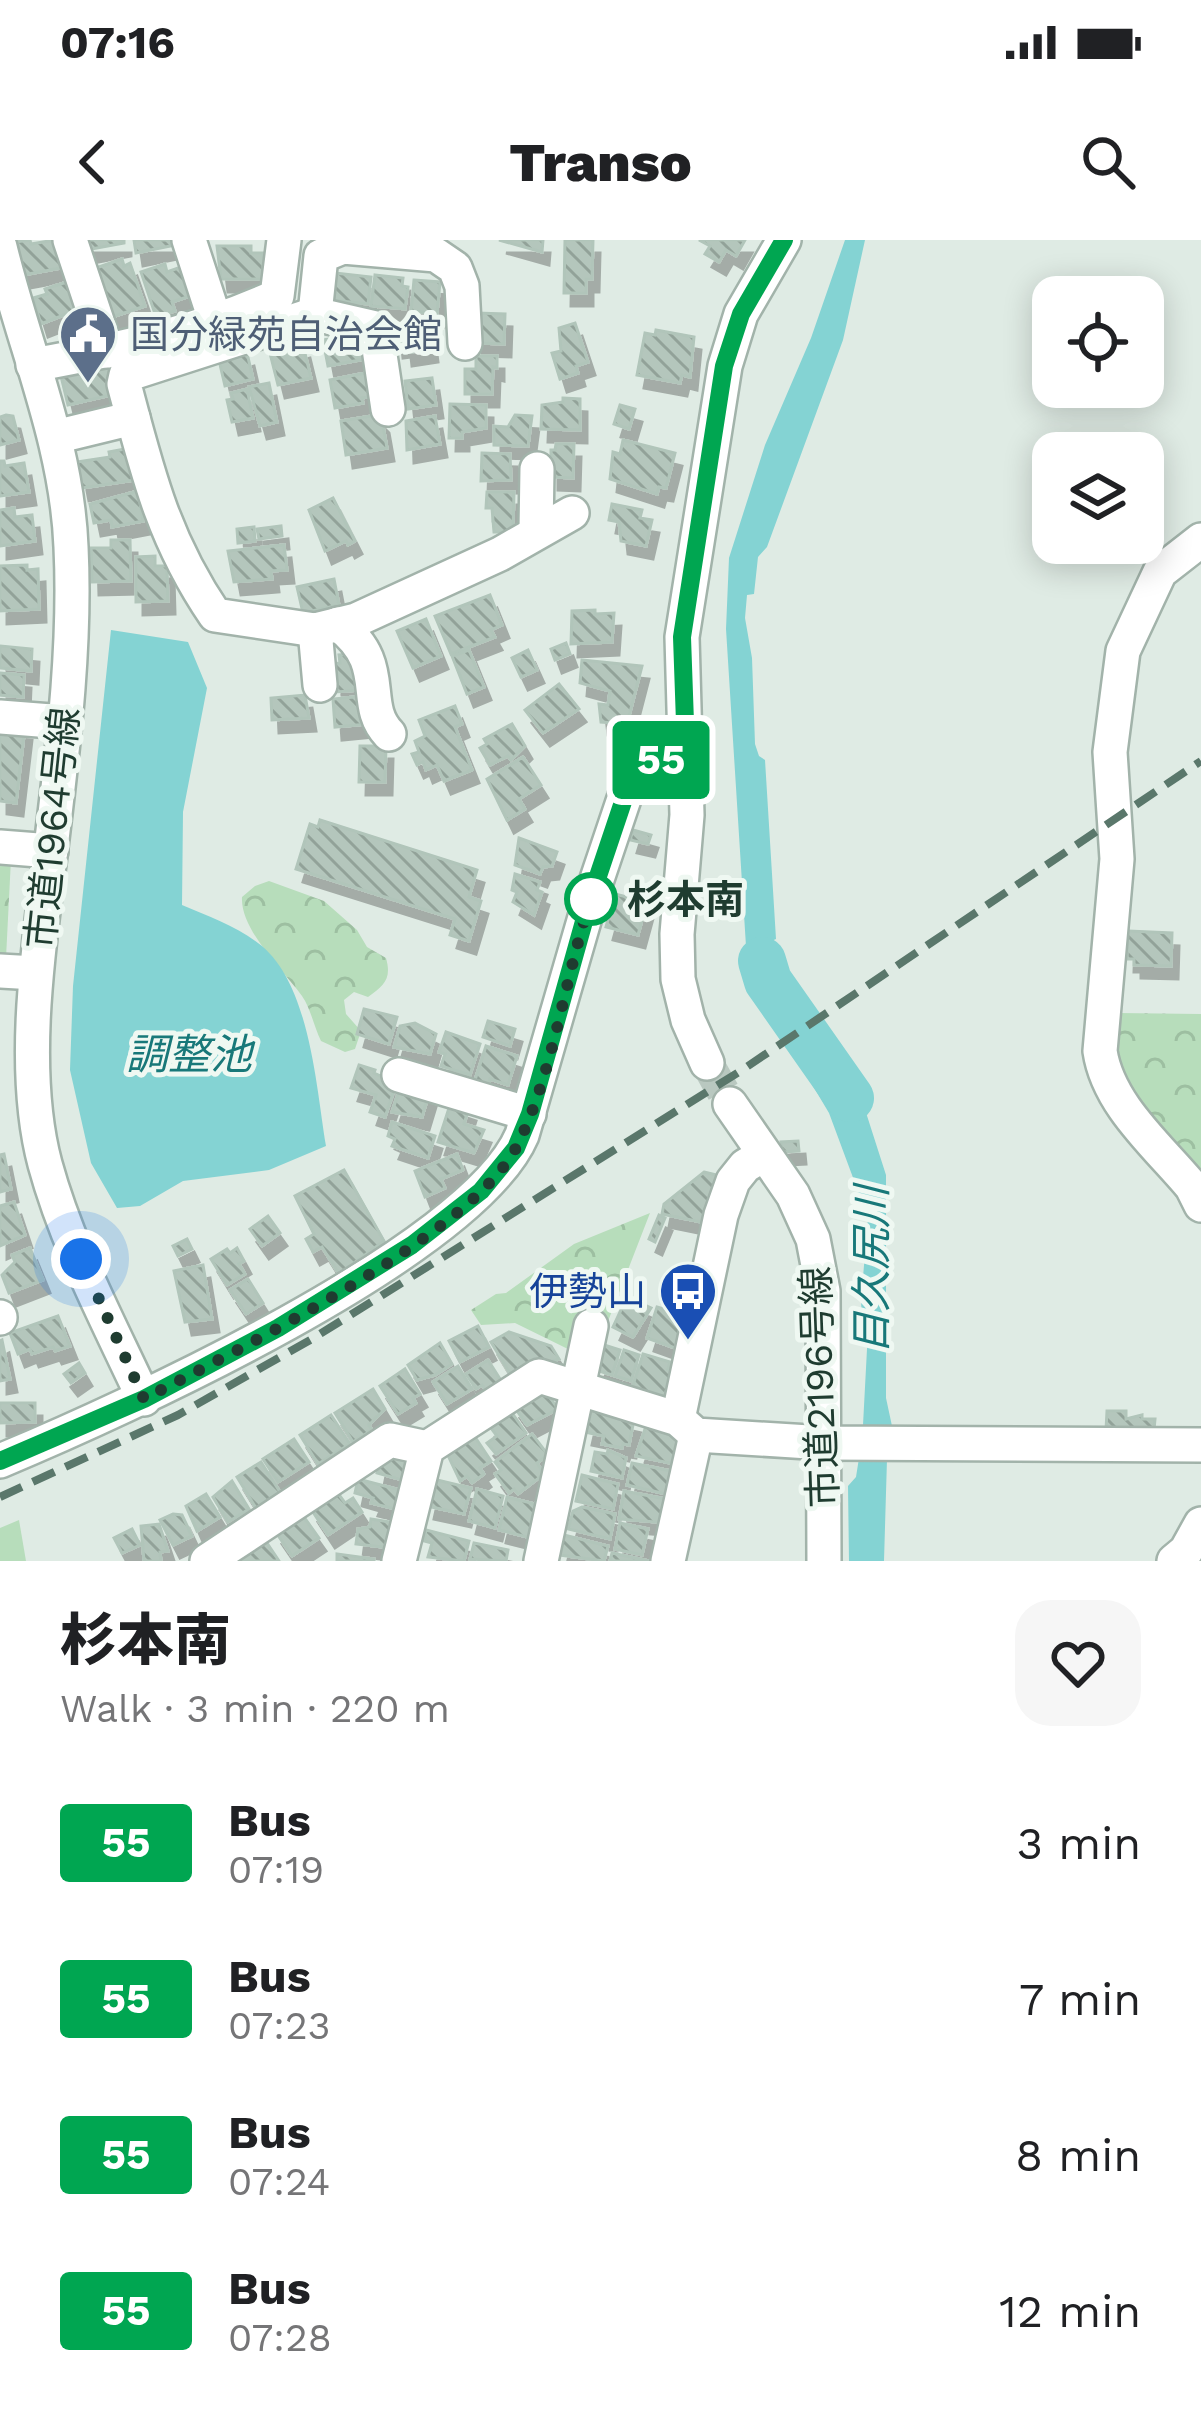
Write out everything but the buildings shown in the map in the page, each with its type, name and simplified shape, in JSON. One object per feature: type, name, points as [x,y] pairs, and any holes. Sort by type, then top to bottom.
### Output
[{"type":"street","points":[[70,240],[107,351]]},
{"type":"street","points":[[189,240],[216,323]]},
{"type":"street","points":[[33,364],[216,323],[277,296],[284,240]]},
{"type":"street","points":[[707,1063],[688,1020],[678,980],[687,815],[682,637],[724,366],[741,314],[784,240]]},
{"type":"street","name":"市道1964号線","points":[[0,247],[55,437],[71,543],[64,722],[35,973],[35,1080],[45,1163],[71,1236],[144,1399]]},
{"type":"street","points":[[315,314],[321,256],[343,247],[436,256],[455,268],[462,286],[465,343]]},
{"type":"street","points":[[388,410],[376,328],[315,314],[126,375],[124,384],[155,504],[214,615],[327,627],[355,637],[373,671],[377,714],[389,734]]},
{"type":"street","points":[[55,437],[133,418]]},
{"type":"street","points":[[536,531],[537,469]]},
{"type":"street","points":[[327,627],[356,620],[447,579],[572,513]]},
{"type":"street","points":[[1201,540],[1160,572],[1123,651],[1110,752],[1117,859],[1100,1051],[1114,1097],[1151,1136],[1201,1205]]},
{"type":"street","points":[[320,685],[327,627]]},
{"type":"street","points":[[0,717],[64,722]]},
{"type":"street","points":[[0,1461],[144,1399],[278,1328],[412,1245],[481,1191],[516,1148],[530,1114],[590,900],[629,784],[651,764],[686,751]]},
{"type":"street","points":[[0,847],[51,851]]},
{"type":"street","points":[[0,971],[35,973]]},
{"type":"street","points":[[399,1075],[530,1114]]},
{"type":"street","name":"市道2196号線","points":[[730,1104],[793,1195],[813,1239],[823,1291],[834,1443],[824,1561]]},
{"type":"street","points":[[668,1561],[721,1215],[733,1181],[764,1155]]},
{"type":"street","points":[[541,1561],[591,1326]]},
{"type":"street","points":[[399,1561],[427,1448],[539,1376],[687,1427],[834,1443],[1201,1445]]},
{"type":"street","points":[[207,1561],[390,1440],[427,1448]]},
{"type":"street","points":[[1174,1561],[1201,1524]]},
{"type":"green space","points":[[0,858],[11,859],[6,958],[0,957]]},
{"type":"green space","points":[[269,881],[324,901],[357,930],[367,947],[386,958],[388,971],[382,985],[368,997],[354,992],[344,1000],[346,1014],[361,1031],[355,1049],[345,1052],[321,1041],[302,996],[248,923],[242,897]]},
{"type":"green space","points":[[1118,1013],[1201,1014],[1201,1187],[1115,1071]]},
{"type":"green space","points":[[650,1213],[605,1329],[572,1351],[515,1323],[481,1325],[471,1310],[506,1293],[574,1244]]},
{"type":"green space","points":[[19,1520],[26,1561],[0,1561],[0,1528]]},
{"type":"water","points":[[845,240],[865,240],[843,340],[767,547],[758,557],[754,594],[747,595],[745,618],[752,658],[755,744],[765,760],[776,939],[769,942],[769,954],[775,971],[804,1007],[778,1024],[755,987],[747,962],[726,629],[729,558],[765,445],[811,338]]},
{"type":"water","name":"調整池","points":[[111,630],[188,642],[207,688],[183,812],[182,905],[258,943],[289,982],[308,1037],[326,1146],[269,1170],[183,1181],[140,1206],[117,1208],[91,1163],[70,1070],[73,986]]},
{"type":"water","points":[[828,1037],[861,1097],[886,1175],[886,1398],[892,1426],[863,1425],[868,1330],[861,1301],[868,1218],[829,1113],[798,1061]]},
{"type":"water","points":[[859,1458],[887,1459],[884,1561],[849,1561],[848,1486],[856,1477]]},
{"type":"waterway","name":"目久尻川","points":[[762,961],[768,981],[850,1098]]},
{"type":"tunnel","points":[[707,1063],[730,1104]]},
{"type":"railway","points":[[0,1497],[178,1415],[312,1339],[742,1070],[1201,761]]},
{"type":"bus line","name":"55","points":[[0,1461],[144,1399],[278,1328],[453,1214],[481,1191],[516,1148],[629,784],[651,764],[686,751],[682,637],[724,366],[741,314],[784,240]]},
{"type":"place","name":"国分緑苑自治会館","points":[[88,385]]},
{"type":"place","name":"杉本南","points":[[591,899]]},
{"type":"place","name":"伊勢山","points":[[688,1342]]},
{"type":"route","points":[[81,1259],[144,1399],[278,1328],[412,1245],[481,1191],[516,1148],[546,1063],[591,899]]}]
